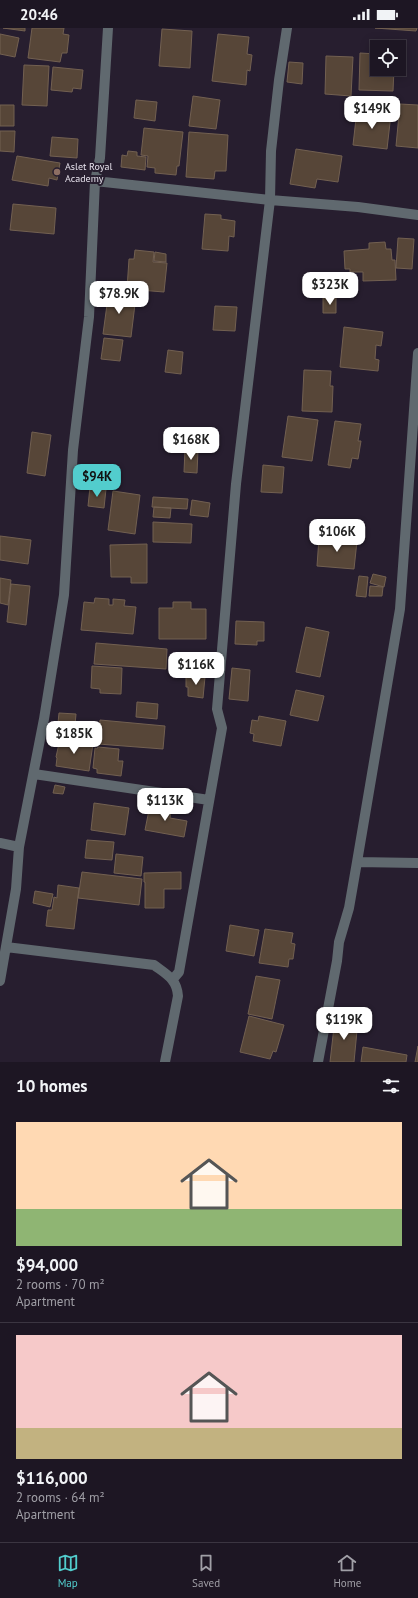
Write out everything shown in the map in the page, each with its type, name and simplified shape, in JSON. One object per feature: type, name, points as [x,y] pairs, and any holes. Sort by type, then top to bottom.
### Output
[{"type":"street","points":[[0,981],[16,889],[19,847],[34,774],[64,595],[73,450],[89,317],[95,180],[100,158],[108,28]]},
{"type":"street","points":[[173,980],[179,972],[222,728],[217,709],[235,491],[270,200],[270,151],[278,80],[287,28]]},
{"type":"street","points":[[95,180],[270,200],[358,207],[418,215]]},
{"type":"street","points":[[318,1062],[337,961],[339,942],[349,908],[400,609],[418,353]]},
{"type":"street","points":[[34,774],[209,800]]},
{"type":"street","points":[[0,843],[19,847]]},
{"type":"street","points":[[357,862],[418,862]]},
{"type":"street","points":[[6,947],[154,965],[173,980],[178,987],[178,996],[165,1062]]},
{"type":"building","points":[[3,28],[25,28],[25,31]]},
{"type":"building","points":[[32,28],[64,28],[63,34],[69,35],[67,53],[62,53],[60,62],[28,58]]},
{"type":"building","points":[[375,28],[417,28],[416,31]]},
{"type":"building","points":[[162,29],[192,31],[190,68],[159,66]]},
{"type":"building","points":[[0,34],[19,38],[15,57],[0,54]]},
{"type":"building","points":[[218,34],[249,37],[247,54],[252,55],[250,71],[247,70],[246,85],[212,81]]},
{"type":"building","points":[[360,53],[370,54],[370,76],[394,76],[393,91],[359,90]]},
{"type":"building","points":[[326,56],[353,57],[351,96],[325,94]]},
{"type":"building","points":[[289,62],[303,63],[302,84],[287,82]]},
{"type":"building","points":[[24,65],[49,66],[47,106],[22,105]]},
{"type":"building","points":[[53,67],[83,70],[81,89],[73,88],[72,92],[51,90]]},
{"type":"building","points":[[193,96],[220,100],[216,129],[189,126]]},
{"type":"building","points":[[136,100],[157,102],[155,121],[134,118]]},
{"type":"building","points":[[400,104],[418,105],[418,148],[396,146]]},
{"type":"building","points":[[0,105],[14,105],[14,126],[0,126]]},
{"type":"building","points":[[357,110],[391,114],[387,149],[353,145]]},
{"type":"building","points":[[144,128],[183,132],[179,166],[177,166],[176,175],[155,173],[155,168],[147,167],[148,156],[141,155]]},
{"type":"building","points":[[0,131],[15,131],[14,152],[0,151]]},
{"type":"building","points":[[189,132],[228,135],[226,171],[215,171],[214,179],[186,177]]},
{"type":"building","points":[[52,137],[78,139],[77,158],[50,156]]},
{"type":"building","points":[[296,149],[342,156],[338,182],[317,179],[315,188],[290,184]]},
{"type":"building","points":[[128,151],[137,152],[137,156],[146,157],[145,170],[121,167],[122,155],[127,156]]},
{"type":"building","points":[[17,156],[60,163],[57,180],[49,178],[48,186],[12,180]]},
{"type":"building","points":[[13,204],[56,208],[54,234],[10,230]]},
{"type":"building","points":[[205,214],[221,215],[221,219],[235,221],[234,237],[229,236],[228,251],[202,249]]},
{"type":"building","points":[[398,238],[414,239],[412,269],[396,268]]},
{"type":"building","points":[[385,242],[386,249],[391,249],[392,260],[395,260],[396,280],[363,281],[363,272],[350,272],[350,269],[345,269],[344,251],[369,249],[369,243]]},
{"type":"building","points":[[135,250],[154,252],[153,262],[167,263],[164,292],[127,289],[129,259],[134,259]]},
{"type":"building","points":[[155,252],[166,254],[166,262],[154,261]]},
{"type":"building","points":[[109,290],[130,293],[129,304],[135,304],[131,337],[103,334]]},
{"type":"building","points":[[323,298],[336,298],[336,313],[323,313]]},
{"type":"building","points":[[215,306],[237,307],[235,331],[213,330]]},
{"type":"building","points":[[344,327],[383,332],[381,346],[376,345],[375,359],[379,360],[378,371],[340,367]]},
{"type":"building","points":[[104,338],[123,340],[120,361],[101,359]]},
{"type":"building","points":[[168,350],[183,352],[181,374],[165,372]]},
{"type":"building","points":[[304,370],[331,371],[330,386],[333,386],[332,412],[302,411]]},
{"type":"building","points":[[288,416],[318,420],[312,461],[282,457]]},
{"type":"building","points":[[335,421],[361,424],[358,441],[361,441],[358,459],[352,458],[350,468],[328,465]]},
{"type":"building","points":[[32,432],[51,435],[45,476],[27,473]]},
{"type":"building","points":[[185,449],[198,450],[197,473],[184,472]]},
{"type":"building","points":[[263,465],[284,467],[282,493],[261,492]]},
{"type":"building","points":[[90,487],[106,489],[104,508],[88,506]]},
{"type":"building","points":[[113,491],[140,495],[135,534],[108,530]]},
{"type":"building","points":[[153,497],[188,499],[187,509],[152,507]]},
{"type":"building","points":[[192,500],[210,503],[208,517],[190,515]]},
{"type":"building","points":[[154,507],[171,508],[170,518],[153,517]]},
{"type":"building","points":[[153,522],[192,524],[191,543],[153,542]]},
{"type":"building","points":[[0,536],[31,540],[28,564],[0,560]]},
{"type":"building","points":[[319,538],[357,541],[354,569],[317,566]]},
{"type":"building","points":[[147,544],[147,583],[131,583],[131,577],[111,577],[110,545]]},
{"type":"building","points":[[373,574],[386,577],[384,587],[370,583]]},
{"type":"building","points":[[359,576],[368,577],[366,597],[356,596]]},
{"type":"building","points":[[0,578],[11,580],[8,605],[0,603]]},
{"type":"building","points":[[11,584],[30,586],[26,625],[7,622]]},
{"type":"building","points":[[370,586],[383,587],[382,596],[369,596]]},
{"type":"building","points":[[95,598],[109,599],[109,605],[113,605],[113,599],[125,600],[124,606],[136,607],[133,634],[81,630],[84,602],[94,603]]},
{"type":"building","points":[[173,602],[191,602],[191,609],[206,609],[206,639],[159,639],[159,608],[173,608]]},
{"type":"building","points":[[236,621],[264,622],[264,641],[257,641],[257,645],[235,644]]},
{"type":"building","points":[[306,627],[329,632],[320,677],[296,672]]},
{"type":"building","points":[[96,643],[167,649],[166,669],[94,664]]},
{"type":"building","points":[[92,666],[122,668],[121,694],[100,693],[100,689],[91,688]]},
{"type":"building","points":[[232,668],[250,670],[248,701],[229,699]]},
{"type":"building","points":[[186,676],[205,677],[203,698],[188,696]]},
{"type":"building","points":[[296,690],[324,696],[318,721],[290,715]]},
{"type":"building","points":[[137,702],[158,704],[157,719],[136,717]]},
{"type":"building","points":[[59,713],[76,714],[75,725],[58,723]]},
{"type":"building","points":[[259,716],[286,721],[281,746],[253,741],[254,734],[250,733],[252,720],[258,721]]},
{"type":"building","points":[[100,720],[165,726],[163,749],[98,744]]},
{"type":"building","points":[[60,739],[93,744],[89,771],[56,766],[56,757]]},
{"type":"building","points":[[98,747],[119,749],[118,761],[123,761],[121,776],[97,773],[97,769],[93,768],[95,748],[97,749]]},
{"type":"building","points":[[55,785],[65,787],[63,794],[53,793]]},
{"type":"building","points":[[94,803],[129,808],[125,835],[91,830]]},
{"type":"building","points":[[150,805],[171,810],[170,818],[187,821],[184,837],[145,830]]},
{"type":"building","points":[[87,840],[114,842],[112,860],[85,858]]},
{"type":"building","points":[[116,854],[143,857],[141,876],[114,873]]},
{"type":"building","points":[[82,872],[142,879],[139,905],[78,898]]},
{"type":"building","points":[[181,872],[181,889],[164,889],[164,908],[145,908],[144,873]]},
{"type":"building","points":[[58,885],[79,888],[74,929],[46,926],[48,910],[52,910],[54,897],[57,898]]},
{"type":"building","points":[[35,891],[53,894],[50,907],[33,903]]},
{"type":"building","points":[[230,925],[259,930],[254,956],[226,951]]},
{"type":"building","points":[[265,929],[293,933],[291,943],[295,944],[293,959],[289,959],[288,967],[259,963]]},
{"type":"building","points":[[256,976],[280,980],[272,1019],[248,1014]]},
{"type":"building","points":[[249,1016],[284,1025],[276,1052],[273,1051],[270,1059],[240,1052]]},
{"type":"building","points":[[335,1018],[358,1020],[354,1062],[330,1062]]},
{"type":"building","points":[[418,1046],[418,1062],[415,1062]]},
{"type":"building","points":[[363,1047],[407,1055],[406,1062],[361,1062]]},
{"type":"place","name":"Aslet Royal Academy","points":[[57,172]]}]
